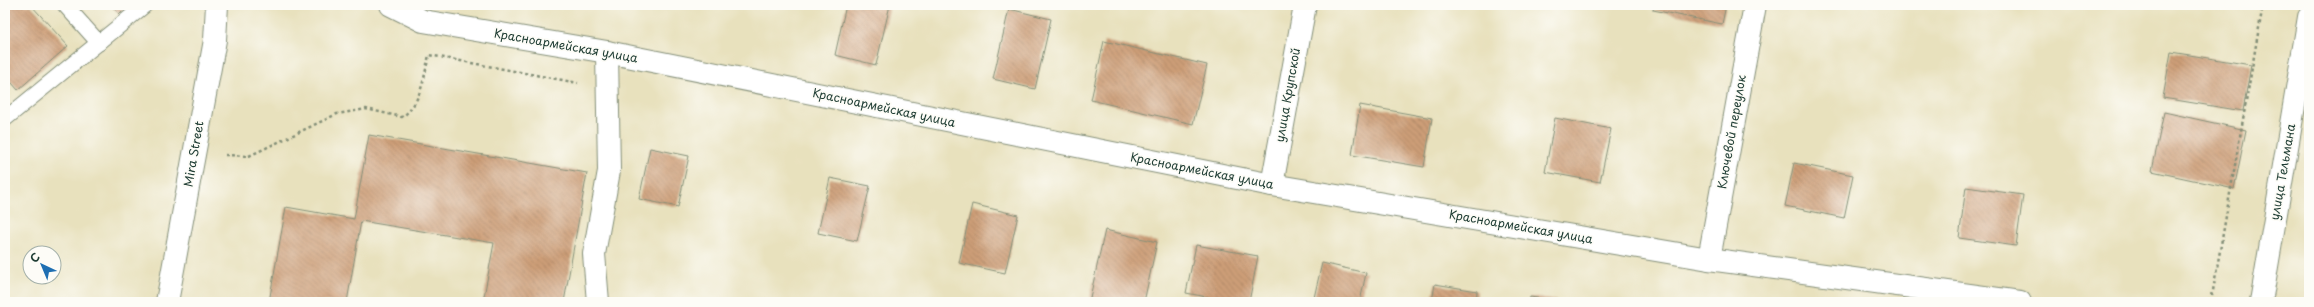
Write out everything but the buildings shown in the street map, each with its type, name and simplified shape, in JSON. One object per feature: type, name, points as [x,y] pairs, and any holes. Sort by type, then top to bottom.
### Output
[{"type":"street","name":"Mira Street","points":[[167,302],[215,40],[217,5]]},
{"type":"street","name":"Красноармейская улица","points":[[392,5],[423,21],[608,52],[1272,185],[1709,259],[2020,302]]},
{"type":"street","name":"улица Крупской","points":[[1272,185],[1305,5]]},
{"type":"street","name":"Ключевой переулок","points":[[1709,259],[1755,5]]},
{"type":"street","name":"улица Тельмана","points":[[2261,302],[2309,18]]},
{"type":"street","points":[[598,302],[594,254],[609,171],[608,52]]},
{"type":"lane","points":[[65,5],[99,43]]},
{"type":"lane","points":[[6,116],[145,5]]},
{"type":"path","points":[[2211,302],[2262,5]]},
{"type":"path","points":[[194,154],[249,156],[337,114],[366,109],[402,117],[411,111],[420,92],[429,55],[608,89]]}]
